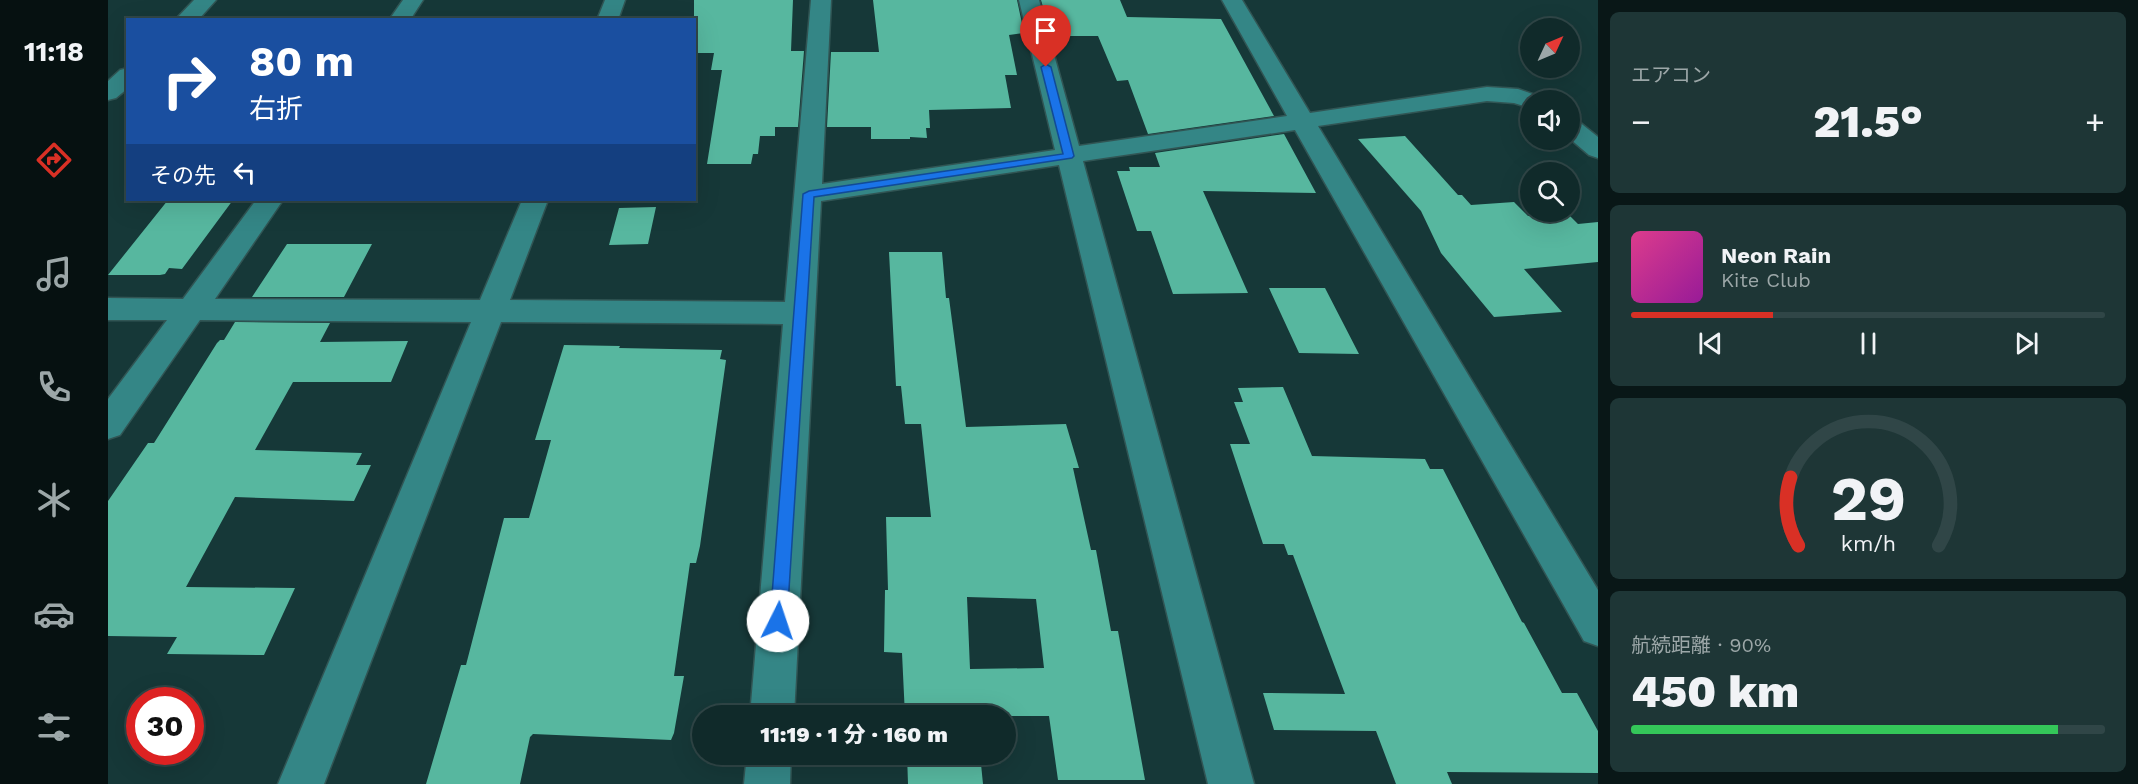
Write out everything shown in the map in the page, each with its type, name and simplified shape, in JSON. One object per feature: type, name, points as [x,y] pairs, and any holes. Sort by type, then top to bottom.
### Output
[{"type":"street","points":[[187,18],[206,0]]},
{"type":"street","points":[[400,18],[413,0]]},
{"type":"street","points":[[609,18],[615,0]]},
{"type":"street","points":[[773,705],[821,0]]},
{"type":"street","points":[[1029,0],[1231,784]]},
{"type":"street","points":[[1232,0],[1598,627]]},
{"type":"street","points":[[108,93],[126,77]]},
{"type":"street","points":[[809,194],[1304,123],[1487,94],[1520,97]]},
{"type":"street","points":[[1580,135],[1598,150]]},
{"type":"street","points":[[108,424],[269,201]]},
{"type":"street","points":[[301,784],[535,201]]},
{"type":"street","points":[[108,309],[799,313]]},
{"type":"street","points":[[767,784],[768,765]]},
{"type":"building","points":[[694,0],[793,0],[791,51],[804,51],[798,127],[775,127],[775,136],[760,136],[758,154],[753,154],[751,164],[707,164],[722,70],[711,70],[714,53],[696,53],[696,18],[694,18]]},
{"type":"building","points":[[873,0],[1017,0],[1024,33],[1009,35],[1017,75],[1005,75],[1011,108],[929,110],[930,128],[926,128],[927,138],[871,139],[871,127],[827,127],[831,52],[879,52]]},
{"type":"building","points":[[1041,0],[1120,0],[1127,17],[1221,19],[1274,116],[1148,134],[1128,80],[1117,81],[1098,36],[1069,36],[1064,21],[1048,25]]},
{"type":"building","points":[[1284,134],[1316,193],[1203,191],[1248,293],[1173,294],[1151,231],[1137,231],[1117,171],[1130,171],[1129,167],[1160,167],[1155,153]]},
{"type":"building","points":[[1405,136],[1458,195],[1462,195],[1471,205],[1514,202],[1520,208],[1520,222],[1576,222],[1578,224],[1598,222],[1598,262],[1524,269],[1562,312],[1494,317],[1441,253],[1421,211],[1358,139]]},
{"type":"building","points":[[167,201],[232,201],[182,269],[169,268],[165,274],[160,275],[108,275]]},
{"type":"building","points":[[656,207],[648,244],[609,245],[619,208]]},
{"type":"building","points":[[287,244],[372,244],[344,297],[252,297]]},
{"type":"building","points":[[889,252],[942,252],[946,298],[949,298],[966,427],[1066,424],[1079,468],[1073,468],[1091,550],[1096,550],[1111,631],[1118,631],[1145,780],[1058,780],[1049,716],[1016,716],[1016,705],[904,705],[902,653],[884,652],[885,590],[888,590],[886,517],[931,517],[921,424],[905,424],[901,386],[896,386]],"holes":[[[967,597],[1036,599],[1044,668],[970,669]]]},
{"type":"building","points":[[1269,288],[1325,288],[1359,354],[1299,353]]},
{"type":"building","points":[[235,322],[330,323],[320,342],[408,341],[391,382],[293,382],[255,450],[362,453],[356,465],[371,465],[354,501],[235,497],[186,587],[295,588],[264,655],[167,654],[177,637],[108,636],[108,501],[148,443],[154,443],[217,343],[224,340]]},
{"type":"building","points":[[564,345],[722,350],[720,359],[726,360],[700,546],[696,563],[690,563],[674,676],[684,676],[674,733],[671,740],[533,734],[530,737],[520,784],[426,784],[461,665],[466,665],[504,518],[529,518],[551,440],[535,440]]},
{"type":"building","points":[[1283,387],[1312,456],[1425,459],[1430,469],[1443,469],[1522,622],[1562,693],[1577,693],[1598,731],[1598,773],[1447,772],[1452,784],[1396,784],[1376,731],[1274,730],[1263,693],[1345,694],[1293,555],[1288,555],[1284,544],[1263,544],[1230,444],[1250,444],[1234,402],[1243,402],[1238,388]]},
{"type":"building","points":[[907,765],[981,765],[983,784],[908,784]]},
{"type":"route","points":[[778,621],[809,194],[1069,156],[1046,67]]}]
